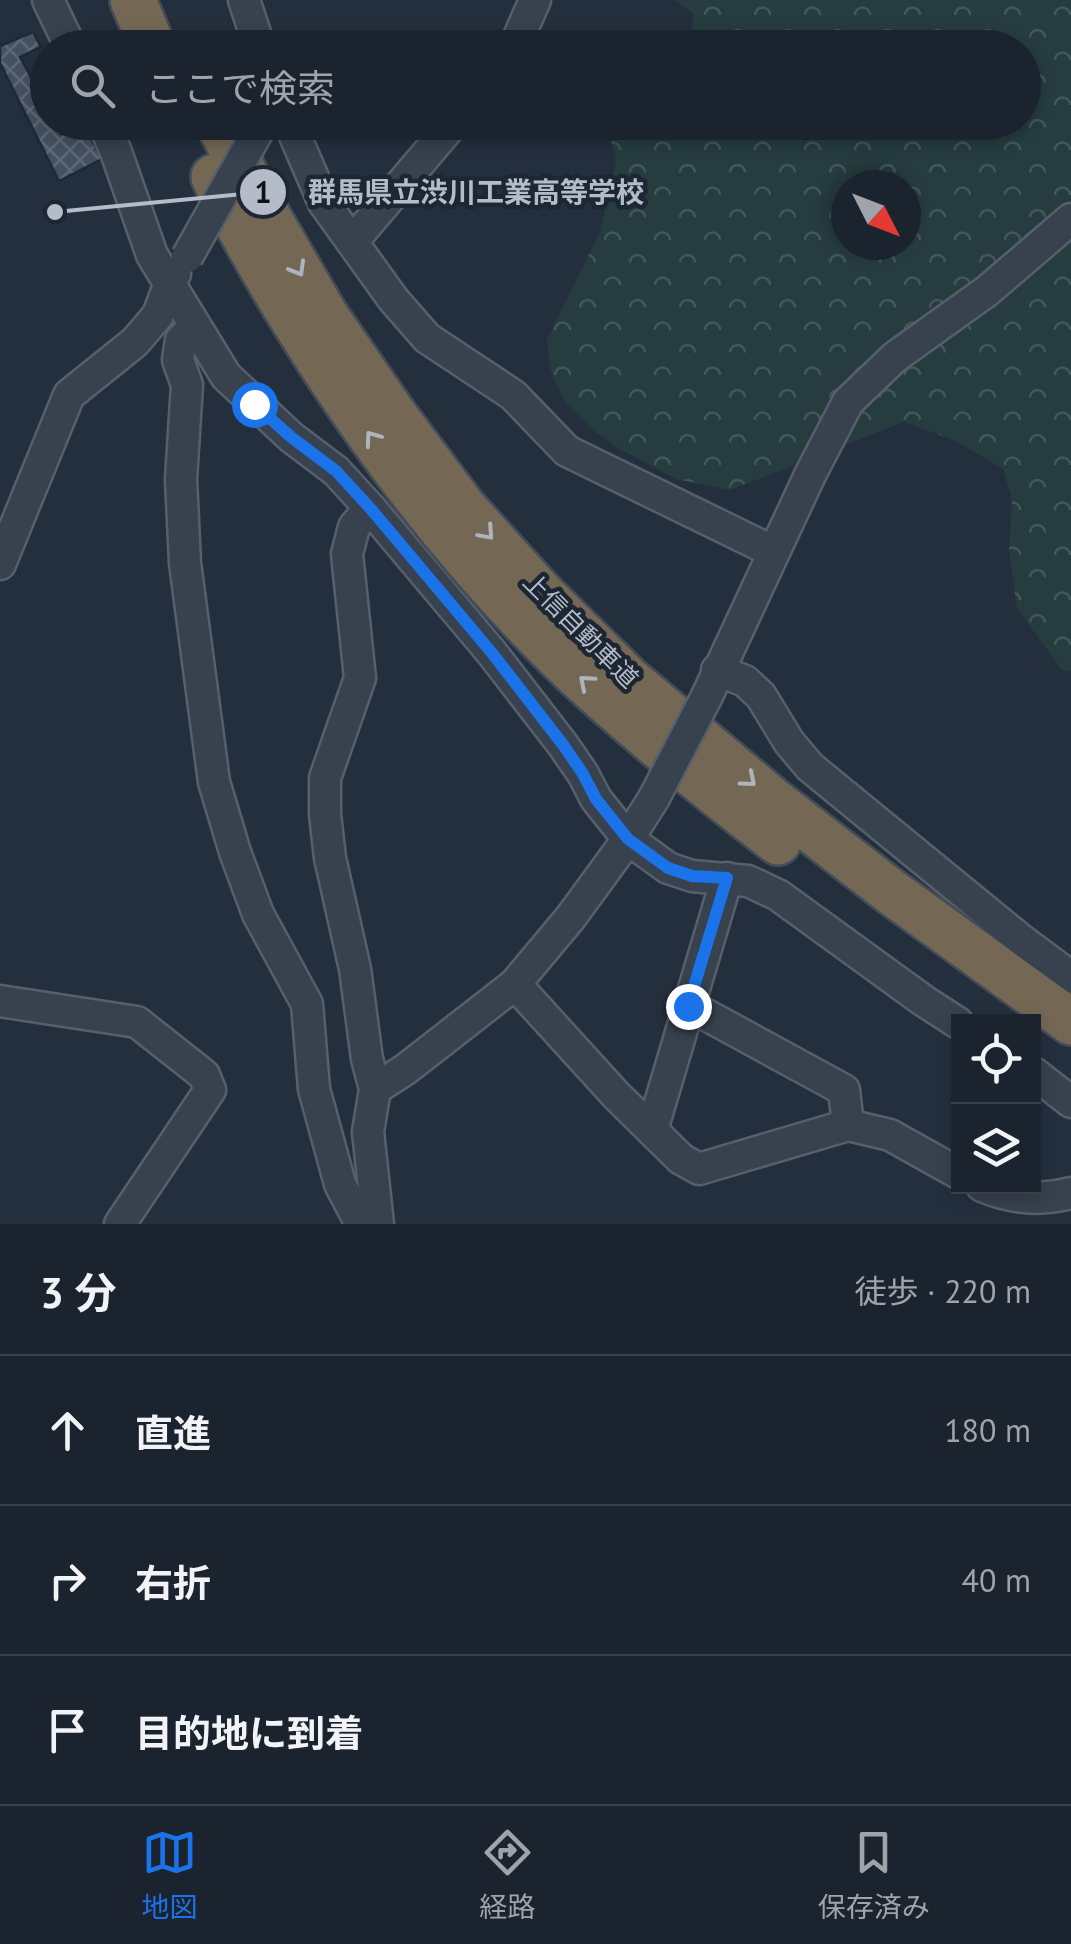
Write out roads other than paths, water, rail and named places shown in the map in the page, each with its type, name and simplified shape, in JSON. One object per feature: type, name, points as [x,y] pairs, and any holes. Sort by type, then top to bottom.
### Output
[{"type":"highway","points":[[133,0],[146,30]]},
{"type":"highway","points":[[162,0],[174,30]]},
{"type":"highway","name":"上信自動車道","points":[[196,140],[242,236],[369,435],[436,525],[505,600],[573,670],[709,789],[860,906],[1010,1014]]},
{"type":"highway","name":"上信自動車道","points":[[227,140],[256,196],[354,358],[464,507],[540,592],[628,679],[771,798],[1071,1022]]},
{"type":"highway","points":[[1041,1036],[1071,1058]]},
{"type":"street","points":[[48,0],[62,30]]},
{"type":"street","points":[[244,0],[254,30]]},
{"type":"street","points":[[522,30],[535,0]]},
{"type":"street","points":[[111,140],[152,255],[226,376],[291,437],[336,471],[370,508],[540,714],[596,799],[628,839],[668,868],[692,876],[748,881],[778,895],[951,1019]]},
{"type":"street","points":[[0,564],[69,395],[135,342],[158,315],[170,283],[253,140]]},
{"type":"street","points":[[297,140],[324,202],[393,299],[427,338],[513,395],[567,452],[774,552]]},
{"type":"street","points":[[352,242],[439,140]]},
{"type":"street","points":[[375,1089],[514,984],[571,917],[628,839],[654,798],[712,683],[848,402],[895,357],[987,290],[1071,220]]},
{"type":"street","points":[[195,327],[181,340],[178,360],[187,385],[182,513],[185,564],[214,782],[258,914],[307,1004],[314,1089],[340,1184],[361,1224]]},
{"type":"street","points":[[370,508],[354,527],[347,554],[360,678],[325,778],[325,814],[375,1089],[368,1132],[378,1224]]},
{"type":"street","points":[[712,683],[745,682],[761,696],[789,742],[810,767],[1071,977]]},
{"type":"street","points":[[652,1130],[727,878]]},
{"type":"street","points":[[514,984],[652,1130],[681,1159],[699,1169],[848,1125],[890,1135],[951,1169]]},
{"type":"street","points":[[0,1001],[138,1022],[204,1075],[210,1090],[120,1224]]},
{"type":"street","points":[[688,1006],[844,1090],[848,1125]]},
{"type":"street","points":[[1041,1078],[1071,1102]]},
{"type":"street","points":[[1007,1194],[1019,1198],[1071,1192]]},
{"type":"place","name":"群馬県立渋川工業高等学校","points":[[55,212]]}]
